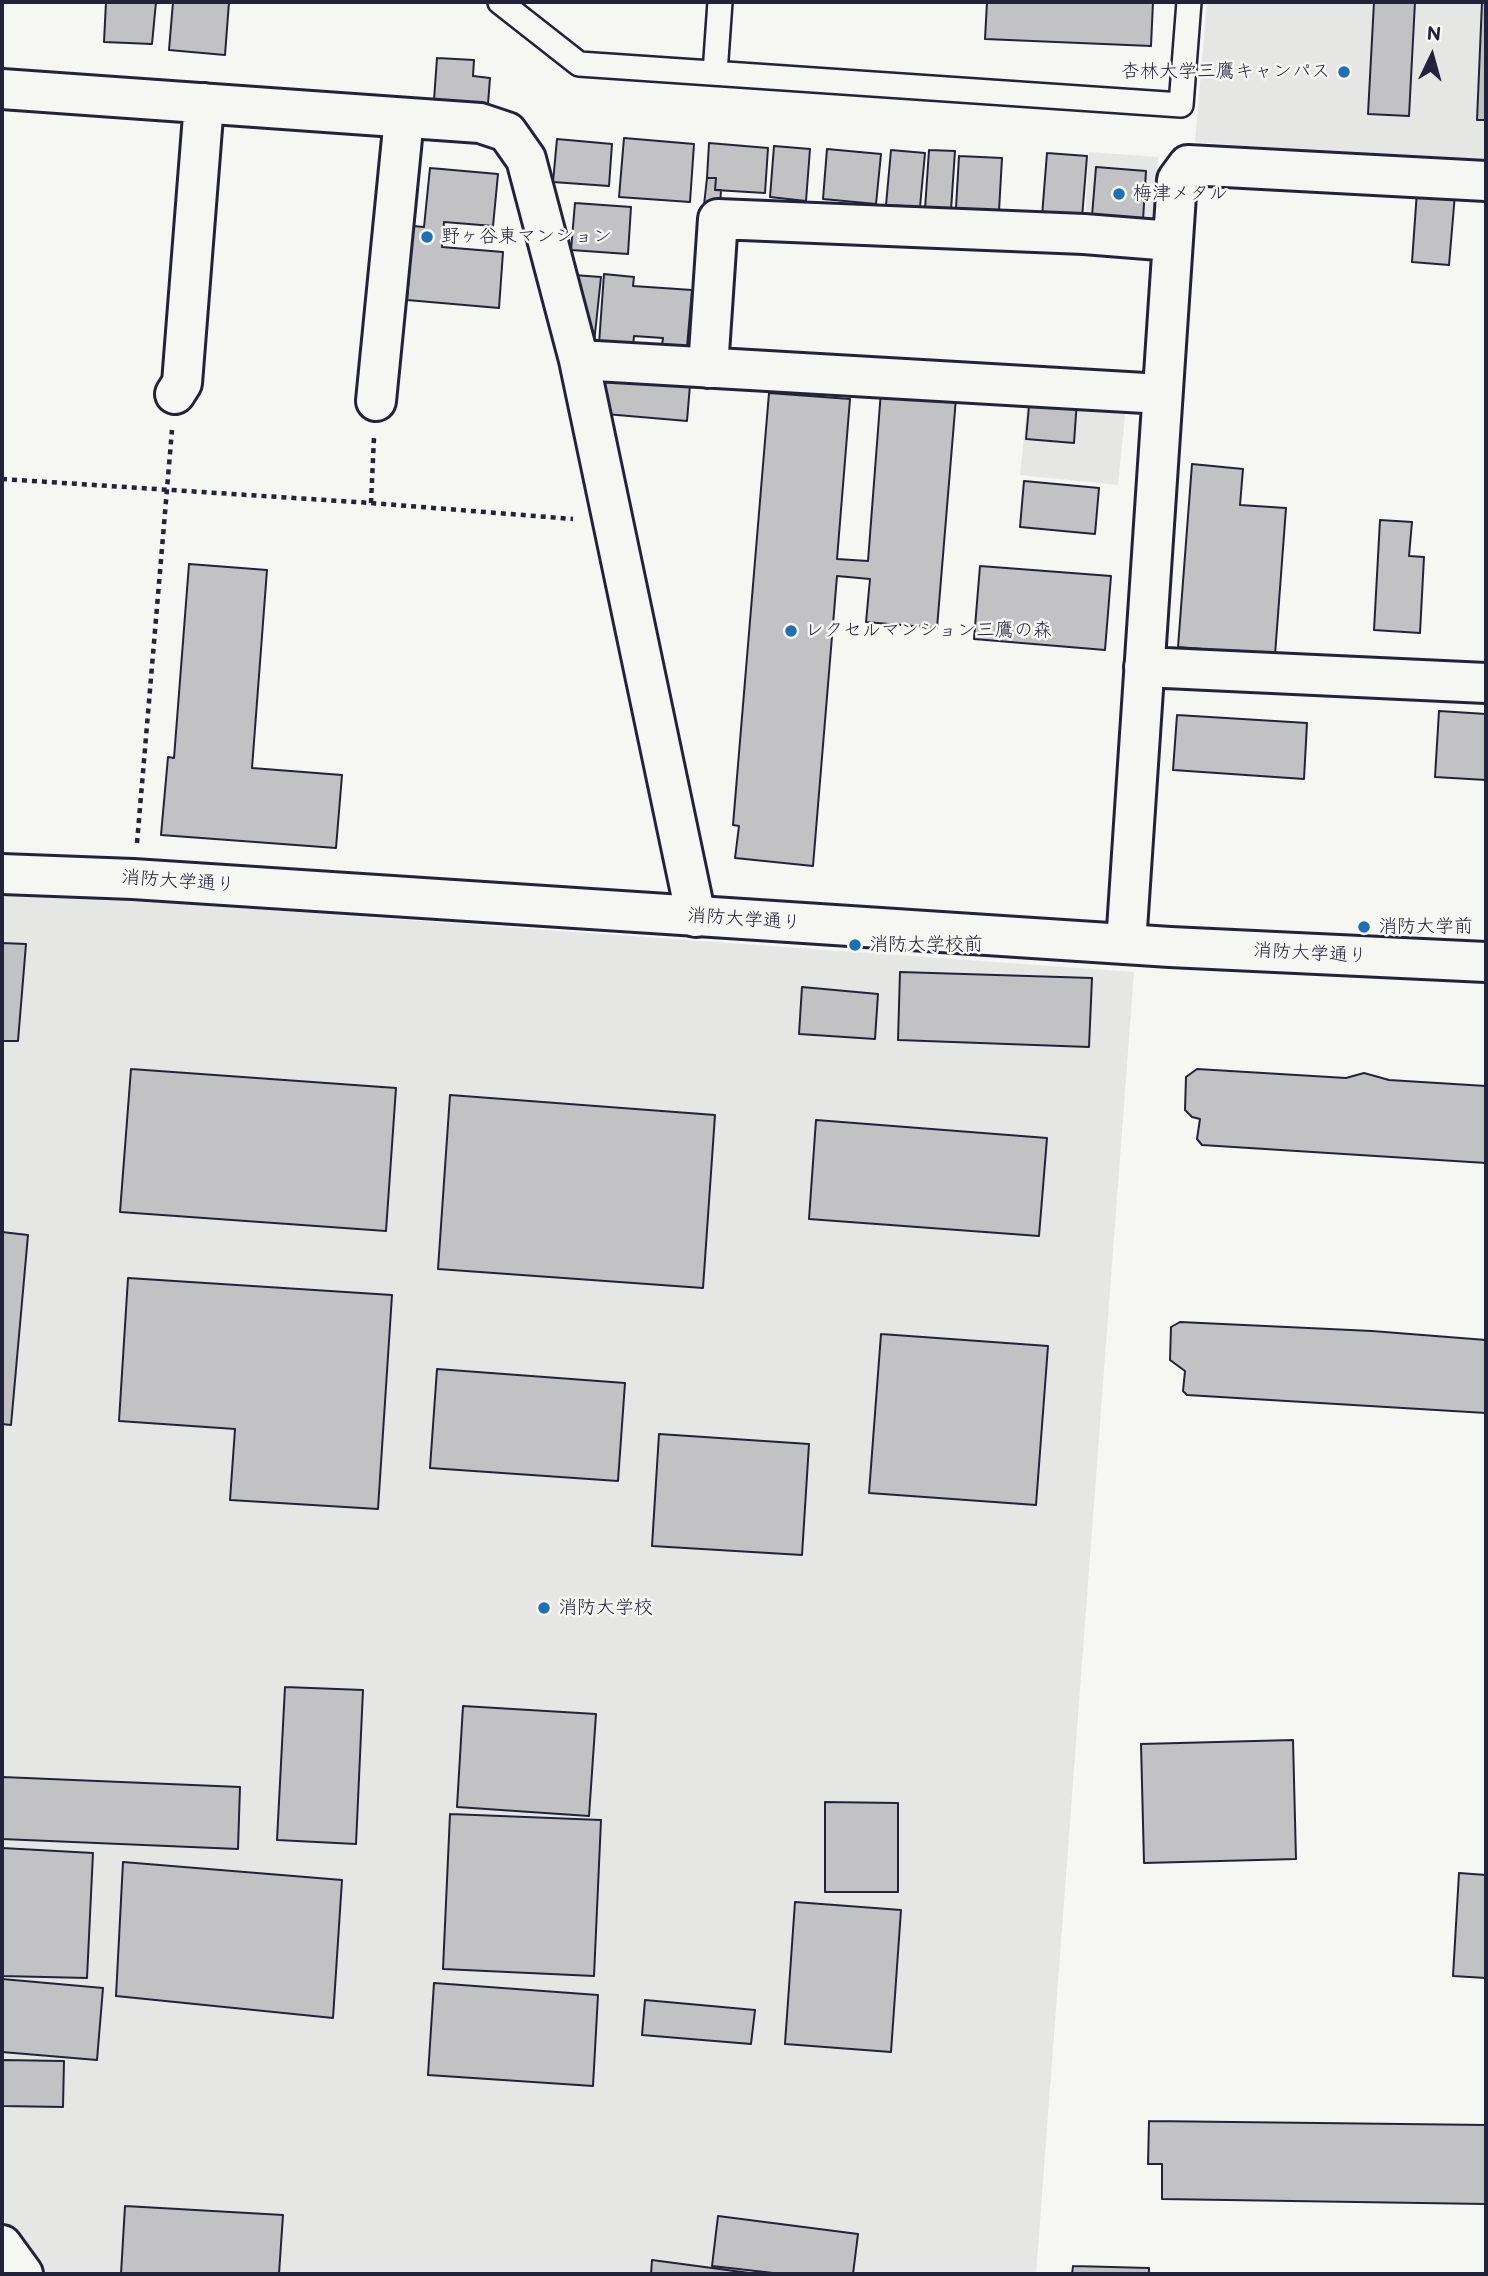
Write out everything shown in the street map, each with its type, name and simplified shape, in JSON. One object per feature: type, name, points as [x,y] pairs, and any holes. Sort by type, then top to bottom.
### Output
[{"type":"street","points":[[2,89],[480,123],[507,132],[526,159],[579,360],[696,917]]},
{"type":"street","points":[[175,394],[182,383],[204,103]]},
{"type":"street","points":[[376,401],[404,118]]},
{"type":"street","points":[[1126,944],[1177,180],[1188,165],[1486,181]]},
{"type":"street","points":[[708,368],[718,219],[1084,234],[1172,241]]},
{"type":"street","points":[[579,360],[1162,394]]},
{"type":"street","points":[[1144,667],[1486,683]]},
{"type":"street","name":"消防大学通り","points":[[2,874],[133,879],[1126,944],[1486,962]]},
{"type":"lane","points":[[500,2],[579,64],[1181,105],[1189,2]]},
{"type":"lane","points":[[715,73],[720,2]]},
{"type":"path","points":[[133,879],[169,490],[175,394]]},
{"type":"path","points":[[371,503],[376,401]]},
{"type":"path","points":[[2,479],[612,522]]},
{"type":"shaded area","name":"杏林大学三鷹キャンパス","points":[[1207,2],[1486,2],[1486,164],[1195,142]]},
{"type":"shaded area","points":[[1089,152],[1158,157],[1150,241],[1084,234]]},
{"type":"shaded area","points":[[1028,395],[1126,405],[1118,485],[1020,475]]},
{"type":"shaded area","name":"消防大学校","points":[[2,891],[1134,972],[1036,2274],[23,2274],[2,2245]]},
{"type":"building","points":[[106,2],[156,2],[152,44],[104,42]]},
{"type":"building","points":[[173,2],[229,2],[225,55],[169,50]]},
{"type":"building","points":[[987,2],[1153,2],[1151,46],[985,39]]},
{"type":"building","points":[[1374,2],[1415,2],[1409,116],[1368,114]]},
{"type":"building","points":[[1482,2],[1486,2],[1486,120],[1477,120]]},
{"type":"building","points":[[437,58],[474,60],[473,76],[490,78],[488,104],[434,100]]},
{"type":"building","points":[[624,138],[694,144],[690,202],[619,197]]},
{"type":"building","points":[[557,139],[612,144],[609,186],[553,182]]},
{"type":"building","points":[[709,143],[768,148],[765,193],[715,190],[716,178],[707,178]]},
{"type":"building","points":[[774,146],[810,149],[806,201],[770,197]]},
{"type":"building","points":[[827,149],[881,154],[876,204],[823,199]]},
{"type":"building","points":[[891,150],[925,153],[920,207],[886,205]]},
{"type":"building","points":[[929,150],[955,151],[951,210],[925,209]]},
{"type":"building","points":[[1047,153],[1087,156],[1082,218],[1042,216]]},
{"type":"building","points":[[959,156],[1002,158],[999,211],[956,208]]},
{"type":"building","name":"梅津メタル","points":[[1096,167],[1146,171],[1143,220],[1092,216]]},
{"type":"building","name":"野ヶ谷東マンション","points":[[430,168],[498,174],[493,226],[444,222],[442,247],[503,252],[499,308],[407,300],[413,226],[424,227]]},
{"type":"building","points":[[707,178],[716,178],[715,190],[721,190],[720,207],[704,205]]},
{"type":"building","points":[[1417,191],[1455,194],[1449,265],[1412,262]]},
{"type":"building","points":[[575,203],[631,207],[628,254],[571,250]]},
{"type":"building","points":[[560,274],[601,277],[594,343]]},
{"type":"building","points":[[604,274],[634,277],[633,286],[692,290],[687,347],[662,345],[663,338],[634,336],[633,346],[599,344]]},
{"type":"building","points":[[597,377],[690,385],[687,421],[594,413]]},
{"type":"building","name":"レクセルマンション三鷹の森","points":[[881,391],[956,398],[937,628],[866,622],[870,579],[837,576],[813,866],[735,858],[739,826],[733,825],[769,393],[850,399],[837,559],[868,561]]},
{"type":"building","points":[[1030,395],[1077,400],[1074,443],[1026,439]]},
{"type":"building","points":[[1192,464],[1243,469],[1240,505],[1286,508],[1275,655],[1178,647]]},
{"type":"building","points":[[1024,481],[1099,488],[1095,534],[1020,527]]},
{"type":"building","points":[[1380,520],[1412,522],[1409,556],[1424,557],[1420,633],[1374,630]]},
{"type":"building","points":[[189,564],[267,570],[252,768],[342,775],[336,848],[161,835],[168,757],[174,758]]},
{"type":"building","points":[[980,566],[1111,576],[1105,650],[974,639]]},
{"type":"building","points":[[1439,711],[1486,714],[1486,780],[1435,777]]},
{"type":"building","points":[[1177,715],[1307,723],[1304,779],[1173,770]]},
{"type":"building","points":[[2,943],[26,944],[18,1041],[2,1041]]},
{"type":"building","points":[[900,972],[1092,978],[1089,1047],[898,1040]]},
{"type":"building","points":[[802,987],[878,994],[875,1039],[799,1034]]},
{"type":"building","points":[[131,1069],[396,1088],[386,1231],[120,1212]]},
{"type":"building","points":[[1197,1069],[1346,1078],[1364,1073],[1389,1080],[1486,1086],[1486,1163],[1202,1145],[1197,1139],[1200,1119],[1192,1117],[1185,1110],[1186,1077]]},
{"type":"building","points":[[450,1095],[715,1115],[703,1288],[438,1269]]},
{"type":"building","points":[[816,1120],[1047,1138],[1039,1236],[809,1219]]},
{"type":"building","points":[[2,1232],[28,1235],[11,1425],[2,1424]]},
{"type":"building","points":[[128,1278],[392,1295],[378,1509],[230,1500],[235,1429],[119,1421]]},
{"type":"building","points":[[1180,1322],[1372,1331],[1486,1340],[1486,1413],[1187,1395],[1183,1391],[1185,1371],[1170,1360],[1171,1327]]},
{"type":"building","points":[[881,1334],[1048,1346],[1036,1505],[869,1493]]},
{"type":"building","points":[[437,1369],[625,1383],[618,1481],[430,1468]]},
{"type":"building","points":[[659,1434],[809,1444],[802,1555],[652,1546]]},
{"type":"building","points":[[285,1687],[363,1690],[356,1844],[277,1840]]},
{"type":"building","points":[[463,1706],[596,1714],[589,1816],[457,1807]]},
{"type":"building","points":[[1293,1740],[1296,1859],[1144,1863],[1141,1744]]},
{"type":"building","points":[[2,1777],[240,1787],[238,1849],[2,1839]]},
{"type":"building","points":[[825,1802],[898,1803],[898,1892],[825,1892]]},
{"type":"building","points":[[450,1814],[601,1820],[594,1976],[443,1969]]},
{"type":"building","points":[[2,1848],[93,1853],[87,1978],[2,1976]]},
{"type":"building","points":[[123,1862],[342,1880],[333,2018],[116,1996]]},
{"type":"building","points":[[1459,1873],[1486,1875],[1486,1978],[1453,1976]]},
{"type":"building","points":[[795,1902],[901,1910],[891,2052],[785,2044]]},
{"type":"building","points":[[2,1979],[103,1988],[97,2060],[2,2052]]},
{"type":"building","points":[[434,1983],[598,1995],[593,2086],[428,2075]]},
{"type":"building","points":[[645,2000],[755,2010],[751,2044],[642,2035]]},
{"type":"building","points":[[2,2060],[64,2061],[63,2107],[2,2106]]},
{"type":"building","points":[[1149,2121],[1486,2125],[1486,2204],[1162,2199],[1162,2164],[1148,2164]]},
{"type":"building","points":[[125,2206],[283,2215],[279,2274],[121,2274]]},
{"type":"building","points":[[718,2216],[858,2234],[853,2274],[782,2274],[712,2266]]},
{"type":"building","points":[[652,2260],[757,2274],[651,2274]]},
{"type":"building","points":[[1073,2266],[1149,2268],[1149,2274],[1072,2274]]},
{"type":"place","name":"杏林大学三鷹キャンパス","points":[[1344,72]]},
{"type":"place","name":"梅津メタル","points":[[1119,194]]},
{"type":"place","name":"野ヶ谷東マンション","points":[[427,237]]},
{"type":"place","name":"レクセルマンション三鷹の森","points":[[791,631]]},
{"type":"place","name":"消防大学前","points":[[1364,927]]},
{"type":"place","name":"消防大学校前","points":[[855,945]]},
{"type":"place","name":"消防大学校","points":[[544,1608]]}]
